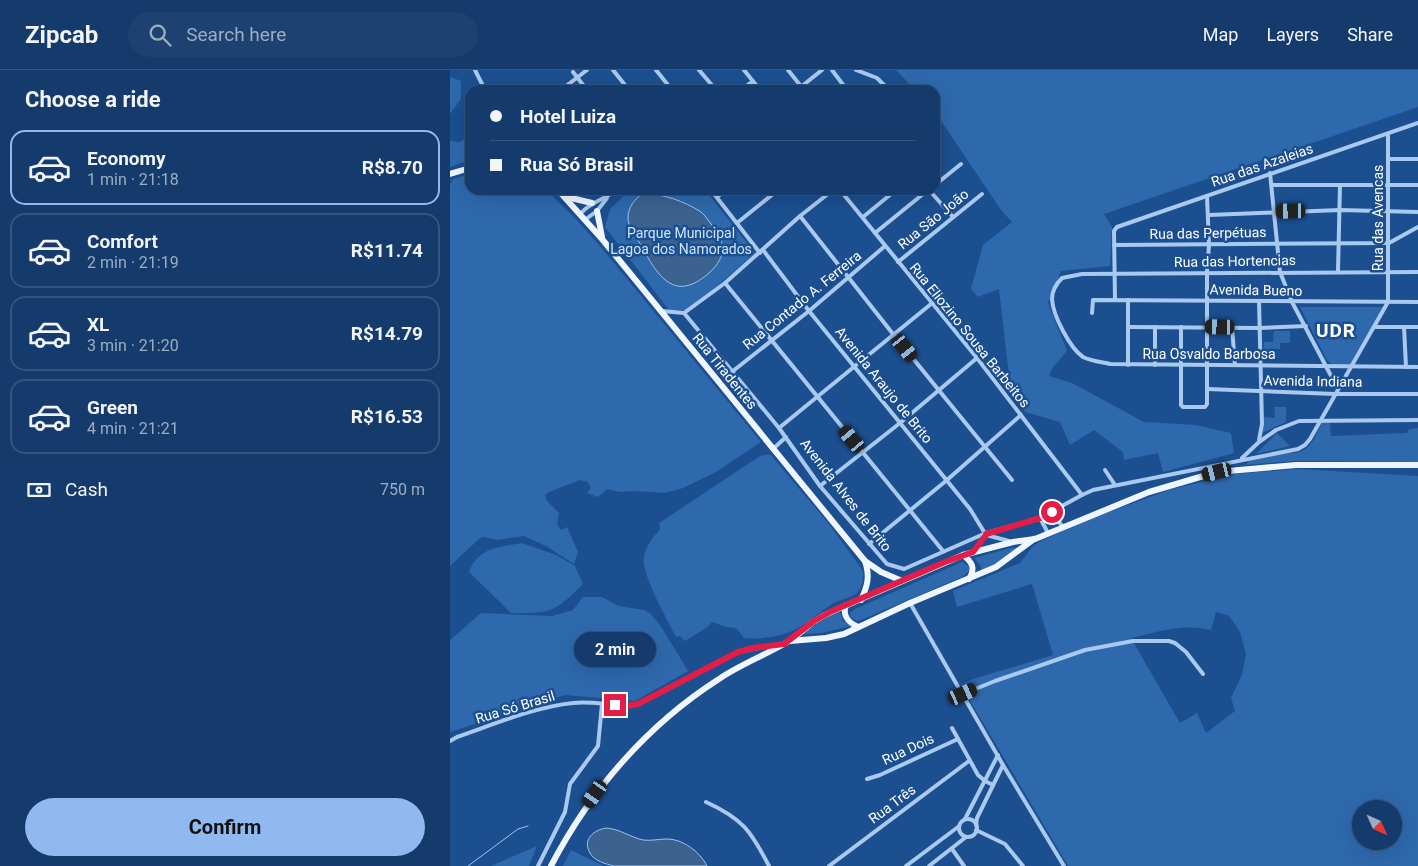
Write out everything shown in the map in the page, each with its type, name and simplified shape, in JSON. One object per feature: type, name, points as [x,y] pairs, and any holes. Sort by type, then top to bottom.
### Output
[{"type":"main road","points":[[450,174],[465,170]]},
{"type":"main road","name":"Rua Tiradentes","points":[[564,195],[602,239],[864,561],[881,572],[902,581]]},
{"type":"main road","points":[[566,197],[592,203]]},
{"type":"main road","points":[[597,211],[602,239]]},
{"type":"main road","points":[[787,642],[844,634],[910,603],[969,580],[996,567],[1035,539],[1048,533],[1149,492],[1217,472],[1296,465],[1418,466]]},
{"type":"main road","points":[[551,866],[577,819],[595,794],[648,734],[718,679],[746,662],[787,642],[814,621],[832,611],[963,555],[1014,542],[1035,539]]},
{"type":"main road","points":[[963,555],[972,563],[974,568],[969,580]]},
{"type":"main road","points":[[860,600],[869,582],[864,561]]},
{"type":"main road","points":[[846,606],[844,611],[846,617],[852,624],[858,627]]},
{"type":"street","points":[[474,70],[482,85]]},
{"type":"street","points":[[568,85],[587,70]]},
{"type":"street","points":[[613,70],[624,85]]},
{"type":"street","points":[[656,70],[668,85]]},
{"type":"street","points":[[699,70],[712,85]]},
{"type":"street","points":[[744,70],[756,85]]},
{"type":"street","points":[[788,70],[800,85]]},
{"type":"street","points":[[806,85],[822,70]]},
{"type":"street","points":[[832,70],[843,85]]},
{"type":"street","points":[[856,70],[876,78],[884,85]]},
{"type":"street","points":[[573,72],[583,85]]},
{"type":"street","points":[[748,85],[753,81]]},
{"type":"street","name":"Rua das Azaleias","points":[[1114,246],[1114,231],[1121,226],[1418,123]]},
{"type":"street","name":"Rua das Avencas","points":[[1388,134],[1388,302]]},
{"type":"street","points":[[1389,159],[1418,159]]},
{"type":"street","points":[[940,181],[962,164]]},
{"type":"street","points":[[1270,173],[1280,272],[1292,302],[1338,389]]},
{"type":"street","points":[[1272,185],[1418,185]]},
{"type":"street","points":[[1338,271],[1340,185]]},
{"type":"street","name":"Rua São João","points":[[898,262],[982,194]]},
{"type":"street","points":[[583,216],[592,203],[610,195]]},
{"type":"street","name":"Avenida Araujo de Brito","points":[[715,195],[947,480],[970,509],[986,534]]},
{"type":"street","points":[[717,198],[720,195]]},
{"type":"street","points":[[738,223],[772,195]]},
{"type":"street","points":[[661,311],[684,313],[725,283],[800,216],[827,195]]},
{"type":"street","name":"Rua Eliozino Sousa Barbeitos","points":[[844,195],[931,304],[977,358],[1082,495]]},
{"type":"street","points":[[875,233],[923,195]]},
{"type":"street","points":[[933,195],[953,217]]},
{"type":"street","points":[[863,217],[889,196]]},
{"type":"street","points":[[1181,327],[1181,404],[1183,407],[1205,407],[1207,404],[1207,272],[1209,245],[1207,196]]},
{"type":"street","points":[[583,216],[597,211],[606,198]]},
{"type":"street","points":[[1209,215],[1340,210],[1418,212]]},
{"type":"street","points":[[800,216],[1012,480]]},
{"type":"street","name":"Rua das Perpétuas","points":[[1114,246],[1389,243],[1418,227]]},
{"type":"street","name":"Rua Contado A. Ferreira","points":[[733,371],[809,311],[885,246]]},
{"type":"street","points":[[1114,246],[1115,300]]},
{"type":"street","name":"Rua das Hortencias","points":[[1056,284],[1062,278],[1072,276],[1114,274],[1338,271],[1418,272]]},
{"type":"street","points":[[725,283],[943,552]]},
{"type":"street","name":"Rua Osvaldo Barbosa","points":[[1056,284],[1052,298],[1062,328],[1078,352],[1085,358],[1096,361],[1128,365],[1418,367]]},
{"type":"street","name":"Avenida Bueno","points":[[1092,313],[1093,300],[1418,302]]},
{"type":"street","points":[[1128,300],[1128,365]]},
{"type":"street","points":[[1259,300],[1262,424],[1259,442]]},
{"type":"street","points":[[1320,421],[1376,327],[1388,302]]},
{"type":"street","points":[[779,428],[931,304]]},
{"type":"street","name":"Avenida Alves de Brito","points":[[684,313],[779,428],[820,486],[887,564],[899,568],[904,568],[986,534],[1040,518],[1082,495],[1115,485],[1298,449],[1310,439],[1320,421]]},
{"type":"street","points":[[1128,327],[1259,328],[1306,326]]},
{"type":"street","points":[[1155,327],[1155,365]]},
{"type":"street","points":[[1376,327],[1418,328]]},
{"type":"street","points":[[1404,327],[1406,367]]},
{"type":"street","points":[[1232,328],[1235,365]]},
{"type":"street","points":[[820,486],[900,423],[977,358]]},
{"type":"street","name":"Avenida Indiana","points":[[1207,388],[1335,394],[1418,394]]},
{"type":"street","points":[[869,544],[947,480],[1021,415]]},
{"type":"street","points":[[1242,459],[1259,442],[1276,430],[1299,421],[1418,420]]},
{"type":"street","points":[[773,449],[786,437]]},
{"type":"street","points":[[1105,470],[1115,485]]},
{"type":"street","points":[[1052,512],[1063,527]]},
{"type":"street","points":[[1040,518],[1048,533]]},
{"type":"street","points":[[973,552],[986,534],[1014,542]]},
{"type":"street","points":[[910,603],[1003,765],[1064,866]]},
{"type":"street","points":[[963,694],[996,680],[1085,650],[1133,641],[1169,641],[1175,643],[1186,652],[1203,674]]},
{"type":"street","name":"Rua Só Brasil","points":[[450,742],[467,733],[557,705],[576,702],[628,706],[638,704],[738,652],[787,642]]},
{"type":"street","points":[[538,866],[565,812],[570,784],[598,746],[602,704]]},
{"type":"street","points":[[952,728],[978,775],[993,785]]},
{"type":"street","name":"Rua Dois","points":[[867,779],[880,775],[958,738]]},
{"type":"street","points":[[906,866],[958,827],[965,819],[998,755]]},
{"type":"street","name":"Rua Três","points":[[829,866],[969,760]]},
{"type":"street","points":[[929,866],[966,837],[972,836],[976,830],[977,818],[1003,765]]},
{"type":"street","points":[[706,802],[731,815],[749,830],[769,866]]},
{"type":"street","points":[[965,819],[972,820],[976,825]]},
{"type":"street","points":[[958,827],[960,833],[966,837]]},
{"type":"street","points":[[976,830],[1005,844],[1023,866]]},
{"type":"street","points":[[952,849],[964,866]]},
{"type":"green space","points":[[896,70],[1418,70],[1418,107],[1104,214],[1112,227],[1110,266],[1061,271],[1048,303],[1067,351],[1053,367],[1049,376],[1072,383],[1144,422],[1196,425],[1231,433],[1234,453],[1163,472],[1158,453],[1124,460],[1123,452],[1094,430],[1070,445],[1060,422],[1025,412],[1011,394],[999,289],[978,297],[971,289],[983,245],[1012,222],[1001,210],[940,119],[940,85],[910,85]]},
{"type":"green space","points":[[450,77],[461,81],[461,99],[450,114]]},
{"type":"green space","points":[[465,139],[465,162],[450,167],[450,141],[460,142]]},
{"type":"green space","points":[[465,175],[465,195],[551,195],[600,246],[761,442],[716,472],[683,488],[665,493],[620,492],[607,489],[598,497],[587,493],[591,488],[588,482],[580,480],[549,492],[545,495],[547,501],[559,513],[557,524],[561,530],[567,527],[578,552],[574,564],[546,546],[524,536],[497,540],[485,537],[480,538],[450,566],[450,185],[453,179]]},
{"type":"green space","name":"Parque Municipal Lagoa dos Namorados","points":[[625,195],[709,195],[755,253],[711,291],[685,310],[669,310],[605,227],[610,209]]},
{"type":"green space","points":[[1300,307],[1384,307],[1351,365],[1333,365],[1327,360]]},
{"type":"green space","points":[[1274,331],[1290,331],[1290,343],[1280,343],[1280,349],[1263,352],[1264,342],[1273,342]]},
{"type":"green space","points":[[1274,407],[1286,407],[1286,422],[1262,433],[1264,417],[1275,418]]},
{"type":"green space","points":[[1322,423],[1330,423],[1331,436],[1407,433],[1409,429],[1418,428],[1418,462],[1293,461],[1245,465],[1251,459],[1302,451],[1313,440]]},
{"type":"green space","points":[[1277,433],[1290,446],[1256,454]]},
{"type":"green space","points":[[770,454],[829,524],[863,571],[860,588],[854,595],[832,604],[800,627],[773,637],[744,638],[736,628],[712,622],[685,641],[680,636],[676,637],[650,585],[644,564],[646,549],[652,538],[660,530],[659,523],[760,456]]},
{"type":"green space","points":[[1298,469],[1418,476],[1418,866],[1068,866],[960,684],[1053,655],[1032,584],[957,607],[953,591],[1020,563],[1034,545],[1043,540],[1095,517],[1172,489],[1235,474]],"holes":[[[1216,612],[1229,616],[1240,632],[1246,654],[1242,675],[1231,698],[1235,711],[1206,733],[1197,713],[1180,723],[1131,638],[1190,627],[1211,630]]]},
{"type":"green space","points":[[522,543],[556,555],[575,566],[583,584],[565,601],[551,609],[535,613],[511,613],[469,572],[478,557],[484,553],[498,547]]},
{"type":"green space","points":[[1022,547],[981,572],[981,566],[974,558],[1011,548]]},
{"type":"green space","points":[[962,562],[970,570],[964,576],[861,620],[857,621],[850,617],[850,613],[855,609]]},
{"type":"green space","points":[[583,597],[602,597],[619,606],[644,610],[651,614],[662,628],[688,671],[635,701],[565,695],[450,732],[450,640],[481,613],[552,616],[573,610]]},
{"type":"green space","points":[[840,611],[843,621],[851,626],[822,633],[803,634],[827,617]]},
{"type":"green space","points":[[537,846],[529,866],[491,866]]},
{"type":"green space","points":[[571,850],[604,866],[563,866]]},
{"type":"shaded area","points":[[641,195],[666,197],[688,205],[702,213],[716,230],[722,242],[722,255],[715,267],[697,282],[686,286],[676,286],[660,275],[628,221],[629,210]]},
{"type":"shaded area","points":[[606,828],[643,840],[667,839],[679,841],[695,851],[707,866],[614,866],[604,863],[592,856],[587,843],[590,836]]},
{"type":"waterway","points":[[468,866],[518,829],[528,826]]},
{"type":"district","name":"UDR","points":[[1336,330]]},
{"type":"route","points":[[615,705],[628,706],[638,704],[738,652],[768,645],[784,644],[814,621],[832,611],[945,562],[973,552],[986,534],[1040,518],[1052,512]]}]
